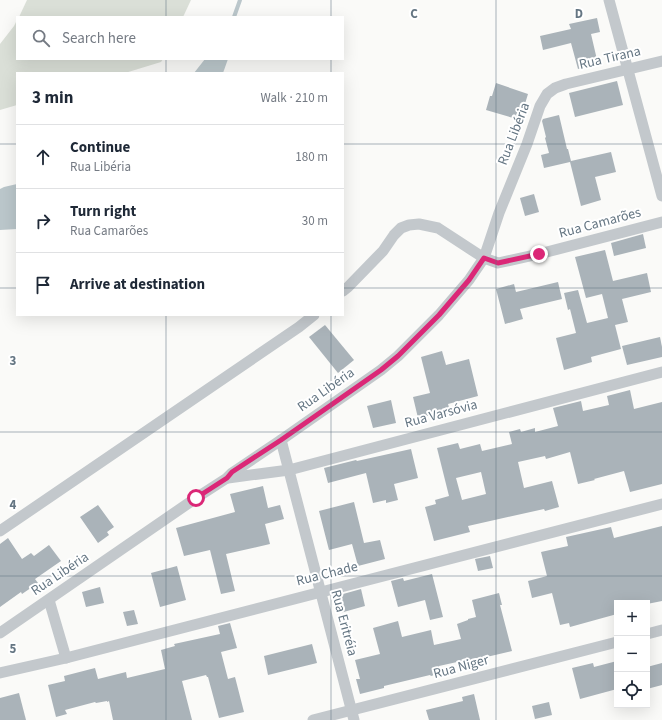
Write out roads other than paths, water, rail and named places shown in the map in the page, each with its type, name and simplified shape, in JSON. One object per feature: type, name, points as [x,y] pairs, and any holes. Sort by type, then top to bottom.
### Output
[{"type":"street","points":[[609,0],[662,196]]},
{"type":"street","name":"Rua Tirana","points":[[566,84],[662,61]]},
{"type":"street","name":"Rua Libéria","points":[[0,633],[227,478],[232,472],[281,440],[381,370],[398,356],[439,315],[469,280],[484,258],[499,213],[527,144],[540,106],[547,94],[555,88],[566,84]]},
{"type":"street","name":"Rua Camarões","points":[[484,258],[498,263],[539,254],[662,222]]},
{"type":"street","points":[[344,290],[383,251],[394,235],[401,228],[409,225],[419,224],[438,228],[484,258]]},
{"type":"street","points":[[0,531],[299,327],[313,316]]},
{"type":"street","name":"Rua Varsóvia","points":[[227,478],[289,470],[662,372]]},
{"type":"street","name":"Rua Eritréia","points":[[281,440],[352,715]]},
{"type":"street","name":"Rua Chade","points":[[0,673],[66,658],[662,504]]},
{"type":"street","points":[[49,600],[66,658]]},
{"type":"street","points":[[650,633],[662,630]]},
{"type":"street","name":"Rua Niger","points":[[313,720],[352,715],[614,643]]},
{"type":"waterway","points":[[234,16],[240,0]]}]
